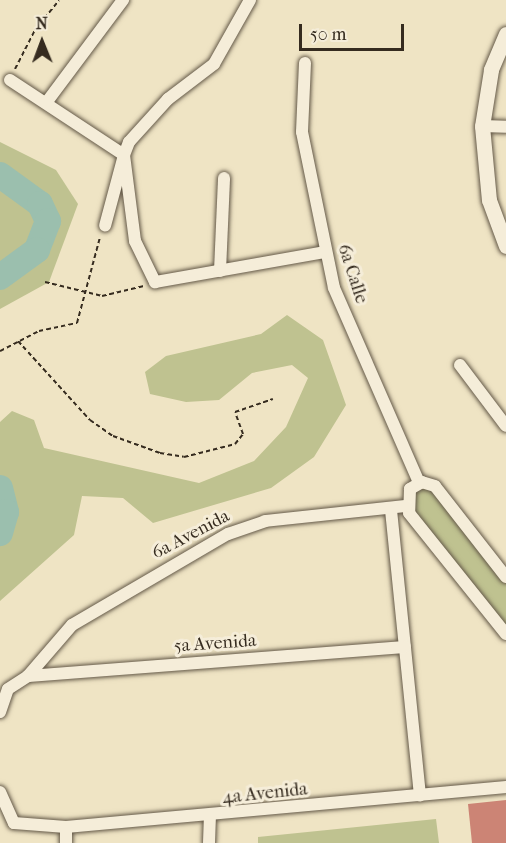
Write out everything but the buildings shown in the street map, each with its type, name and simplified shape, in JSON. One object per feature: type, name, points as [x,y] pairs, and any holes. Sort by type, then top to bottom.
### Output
[{"type":"street","points":[[46,104],[123,0]]},
{"type":"street","points":[[105,226],[123,156],[148,118],[224,52],[250,0]]},
{"type":"street","points":[[506,34],[491,70],[482,126],[489,200],[506,246]]},
{"type":"street","name":"6a Calle","points":[[305,63],[302,132],[334,288],[419,483]]},
{"type":"street","points":[[10,81],[123,156],[135,241],[155,282],[325,252]]},
{"type":"street","points":[[482,126],[506,127]]},
{"type":"street","points":[[220,272],[224,178]]},
{"type":"street","points":[[460,365],[506,426]]},
{"type":"street","points":[[506,577],[438,489],[419,483],[410,489],[406,506],[506,634]]},
{"type":"street","name":"6a Avenida","points":[[0,712],[8,689],[28,676],[72,625],[228,534],[266,521],[391,510],[406,506]]},
{"type":"street","points":[[391,510],[420,796]]},
{"type":"street","name":"5a Avenida","points":[[28,676],[405,647]]},
{"type":"street","name":"4a Avenida","points":[[0,792],[11,820],[28,826],[66,827],[210,818],[506,787]]},
{"type":"street","points":[[209,843],[210,818]]},
{"type":"street","points":[[66,827],[66,843]]},
{"type":"path","points":[[10,81],[35,30],[59,0]]},
{"type":"path","points":[[0,351],[18,341],[75,325],[81,293],[105,226]]},
{"type":"path","points":[[45,282],[81,293],[118,295],[155,282]]},
{"type":"path","points":[[18,341],[90,420],[113,436],[160,453],[184,457],[235,444],[243,434],[235,412],[273,399]]},
{"type":"green space","points":[[0,142],[56,170],[78,204],[49,282],[0,309]]},
{"type":"green space","points":[[287,315],[323,340],[346,405],[314,457],[271,488],[153,523],[123,498],[82,496],[74,535],[0,601],[0,422],[12,411],[34,420],[44,448],[199,483],[254,461],[286,427],[308,378],[292,365],[252,373],[219,400],[186,402],[150,394],[145,372],[166,356],[261,334]]},
{"type":"green space","points":[[419,483],[430,483],[506,577],[506,634],[406,506]]},
{"type":"green space","points":[[436,819],[439,843],[258,843],[258,837]]},
{"type":"waterway","points":[[0,175],[40,204],[48,221],[37,250],[0,277]]},
{"type":"waterway","points":[[0,488],[6,512],[0,533]]}]
